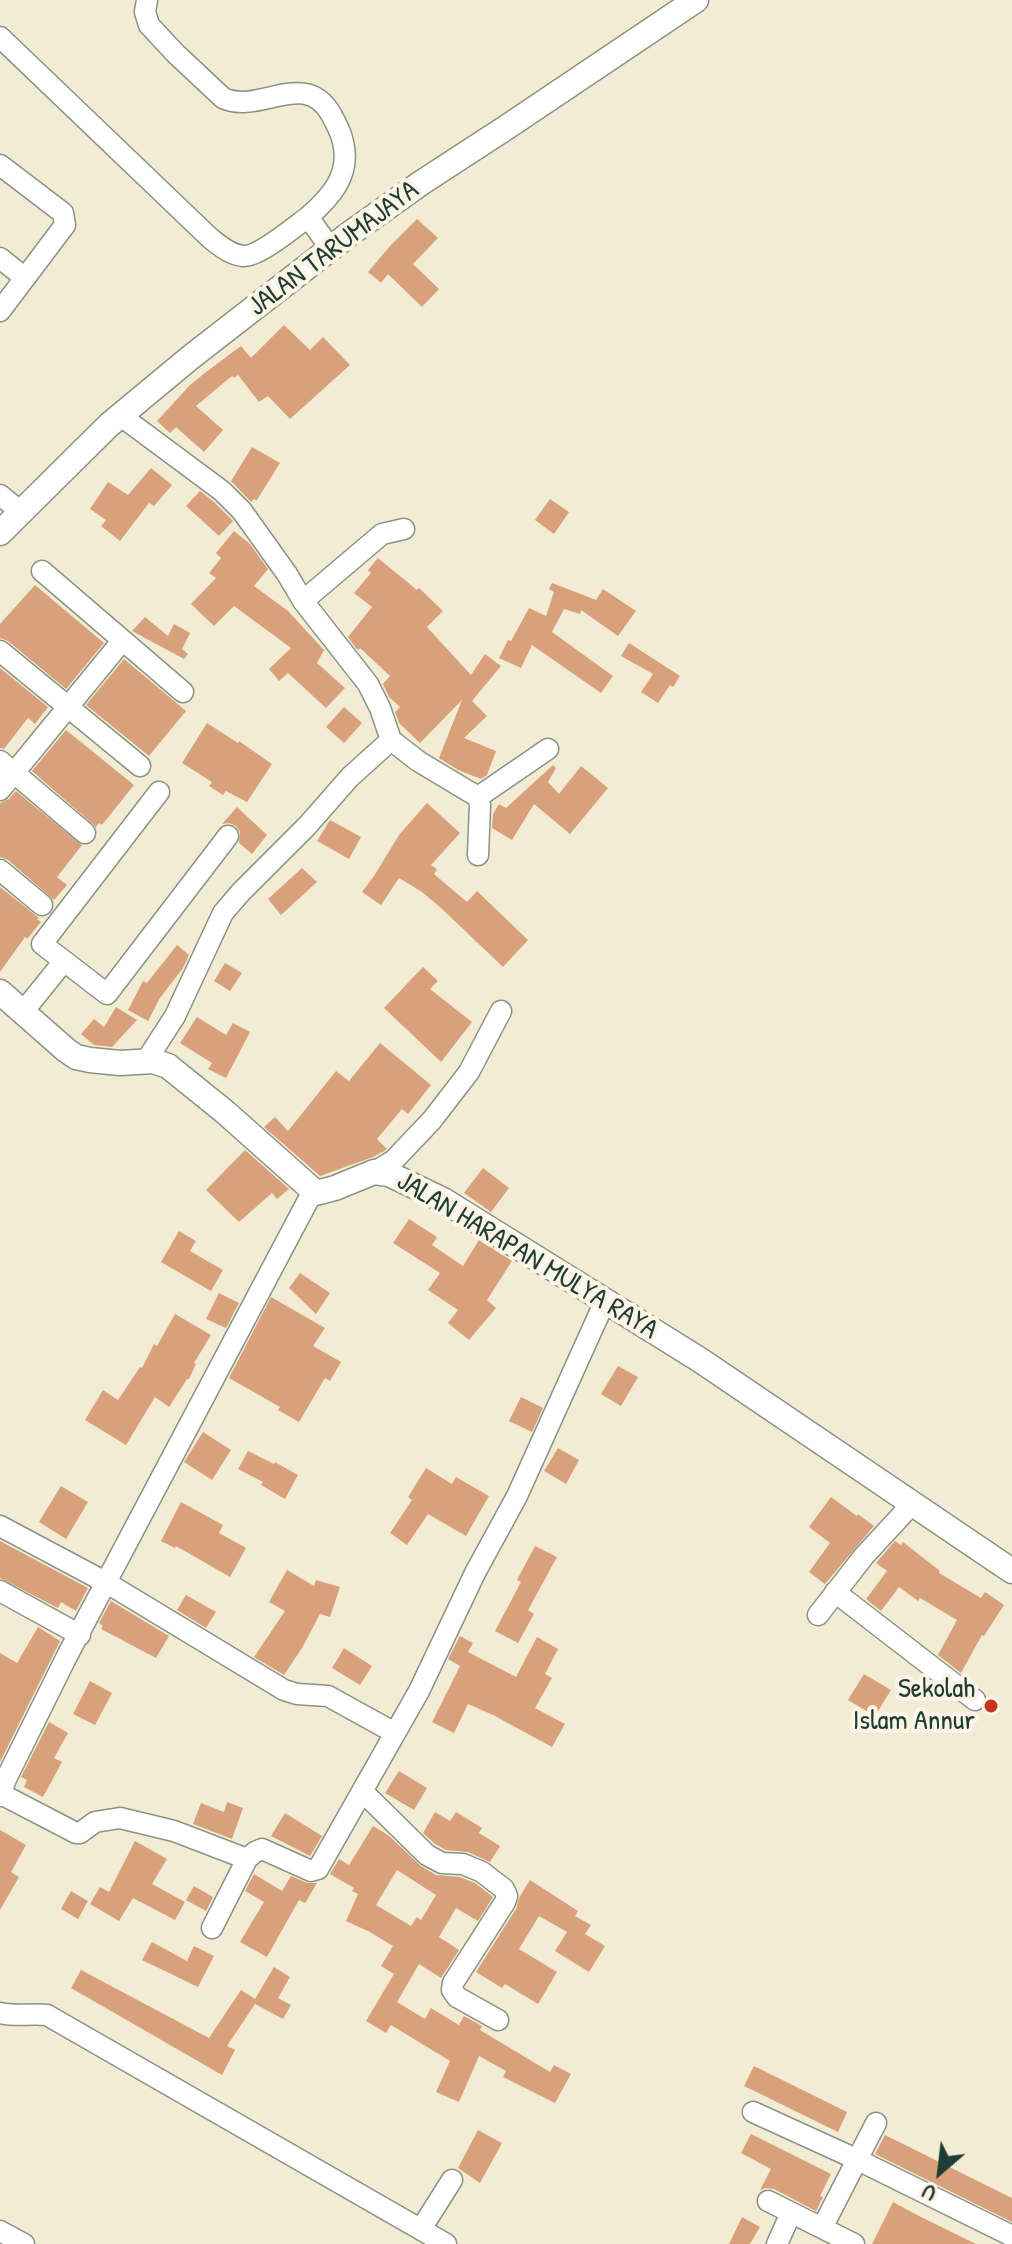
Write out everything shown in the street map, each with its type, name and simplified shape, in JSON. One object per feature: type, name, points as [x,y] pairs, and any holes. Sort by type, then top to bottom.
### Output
[{"type":"street","points":[[0,37],[210,238],[226,250],[241,256],[249,255],[308,217],[331,194],[345,166],[341,134],[324,101],[302,92],[251,101],[223,98],[149,25],[145,12],[147,0]]},
{"type":"street","name":"JALAN TARUMAJAYA","points":[[0,533],[121,416],[202,348],[331,249],[421,183],[696,0]]},
{"type":"street","points":[[0,165],[65,217],[65,225],[0,311]]},
{"type":"street","points":[[308,217],[331,249]]},
{"type":"street","points":[[0,258],[25,278]]},
{"type":"street","points":[[121,416],[222,491],[242,511],[303,601],[368,684],[391,740],[418,761],[478,797],[478,855]]},
{"type":"street","points":[[0,495],[21,512]]},
{"type":"street","points":[[303,601],[382,534],[404,529]]},
{"type":"street","points":[[42,571],[183,692]]},
{"type":"street","points":[[0,790],[7,766],[67,706],[122,641]]},
{"type":"street","points":[[0,651],[140,766]]},
{"type":"street","points":[[146,1061],[175,1016],[223,913],[350,777],[391,740]]},
{"type":"street","points":[[478,797],[548,749]]},
{"type":"street","points":[[7,766],[85,833]]},
{"type":"street","points":[[159,792],[42,944],[107,994],[228,836]]},
{"type":"street","points":[[0,870],[42,905]]},
{"type":"street","points":[[22,1013],[64,961]]},
{"type":"street","points":[[0,992],[76,1057],[120,1063],[161,1062],[193,1085],[313,1191],[2,1786],[76,1833],[95,1822],[120,1818],[174,1831],[247,1859]]},
{"type":"street","points":[[374,1172],[394,1160],[432,1120],[469,1072],[501,1011]]},
{"type":"street","name":"JALAN HARAPAN MULYA RAYA","points":[[313,1191],[322,1193],[374,1172],[389,1174],[443,1200],[700,1360],[1012,1571]]},
{"type":"street","points":[[212,1928],[247,1859],[255,1852],[262,1849],[315,1872],[426,1678],[475,1573],[517,1496],[605,1301]]},
{"type":"street","points":[[818,1615],[864,1556],[912,1504]]},
{"type":"street","points":[[0,1526],[107,1583],[284,1690],[328,1696],[395,1733]]},
{"type":"street","points":[[0,1591],[80,1635]]},
{"type":"street","points":[[835,1592],[975,1700]]},
{"type":"street","points":[[363,1792],[427,1855],[442,1863],[463,1864],[482,1872],[504,1889],[507,1896],[505,1902],[453,1983],[452,1990],[457,1997],[498,2020]]},
{"type":"street","points":[[0,2013],[47,2015],[446,2244]]},
{"type":"street","points":[[753,2112],[1012,2236]]},
{"type":"street","points":[[822,2228],[876,2123]]},
{"type":"street","points":[[421,2229],[452,2180]]},
{"type":"street","points":[[768,2201],[854,2244]]},
{"type":"street","points":[[777,2244],[791,2213]]},
{"type":"street","points":[[0,2231],[24,2244]]},
{"type":"building","points":[[417,219],[438,238],[413,264],[439,289],[422,307],[388,274],[381,283],[368,272]]},
{"type":"building","points":[[284,325],[310,350],[323,337],[350,365],[290,419],[268,396],[259,402],[238,375],[232,376],[196,406],[223,430],[204,452],[176,427],[170,433],[157,421],[206,372],[241,346],[251,358]]},
{"type":"building","points":[[252,447],[280,463],[257,500],[251,502],[231,481]]},
{"type":"building","points":[[151,468],[172,485],[154,506],[149,503],[120,541],[101,526],[106,520],[90,509],[108,482],[128,495]]},
{"type":"building","points":[[200,491],[233,521],[219,536],[186,506]]},
{"type":"building","points":[[550,499],[569,512],[554,534],[535,520]]},
{"type":"building","points":[[234,531],[250,544],[268,569],[254,586],[288,611],[324,650],[317,663],[345,688],[326,708],[288,673],[279,681],[269,669],[291,648],[234,606],[214,626],[191,604],[216,578],[209,573],[221,558],[216,553]]},
{"type":"building","points":[[378,558],[417,590],[419,588],[443,611],[427,627],[471,675],[485,654],[501,666],[472,701],[487,716],[464,738],[496,751],[487,775],[481,779],[439,758],[462,700],[420,743],[399,723],[395,712],[400,707],[389,697],[383,684],[390,676],[360,648],[356,648],[348,637],[372,607],[354,593],[371,573],[368,570]]},
{"type":"building","points":[[552,583],[596,600],[603,589],[636,611],[618,636],[581,610],[580,614],[564,609],[552,632],[613,676],[601,693],[532,645],[521,668],[499,658],[529,608],[546,616],[554,592],[549,589]]},
{"type":"building","points":[[35,585],[104,643],[66,689],[8,641],[0,638],[0,624]]},
{"type":"building","points":[[145,617],[168,636],[174,624],[190,633],[182,649],[188,654],[184,659],[132,631]]},
{"type":"building","points":[[629,643],[680,676],[658,703],[641,692],[653,674],[621,656]]},
{"type":"building","points":[[124,659],[186,711],[149,756],[86,705]]},
{"type":"building","points":[[0,668],[48,707],[35,724],[28,718],[4,749],[0,748]]},
{"type":"building","points":[[344,707],[362,723],[344,743],[326,727]]},
{"type":"building","points":[[207,723],[272,764],[247,802],[226,791],[223,795],[209,786],[212,782],[182,763]]},
{"type":"building","points":[[66,730],[134,785],[102,825],[99,823],[96,827],[32,771]]},
{"type":"building","points":[[553,765],[556,768],[548,782],[559,794],[581,766],[608,788],[570,834],[534,804],[512,840],[492,828],[493,814],[499,804],[506,808]]},
{"type":"building","points":[[16,791],[82,845],[57,877],[67,885],[54,900],[8,860],[0,857],[0,803]]},
{"type":"building","points":[[427,803],[460,833],[431,865],[437,869],[434,874],[467,902],[477,891],[528,940],[503,967],[441,908],[399,878],[381,905],[362,892],[399,835]]},
{"type":"building","points":[[237,807],[267,835],[252,854],[239,843],[240,832],[236,826],[222,824]]},
{"type":"building","points":[[330,820],[361,837],[349,859],[317,841]]},
{"type":"building","points":[[302,868],[317,882],[281,915],[268,899]]},
{"type":"building","points":[[0,887],[41,922],[27,939],[25,937],[0,972]]},
{"type":"building","points":[[177,945],[189,955],[148,1021],[128,1010],[143,981],[147,983]]},
{"type":"building","points":[[225,963],[242,973],[230,991],[214,981]]},
{"type":"building","points":[[423,967],[438,981],[430,989],[472,1022],[441,1062],[384,1008]]},
{"type":"building","points":[[116,1007],[137,1020],[112,1047],[94,1045],[81,1034],[94,1019],[104,1027]]},
{"type":"building","points":[[197,1017],[226,1035],[233,1023],[250,1032],[226,1078],[208,1069],[212,1063],[180,1043]]},
{"type":"building","points":[[380,1043],[431,1085],[408,1114],[402,1109],[377,1139],[386,1150],[320,1176],[264,1127],[275,1117],[288,1131],[336,1071],[349,1081]]},
{"type":"building","points":[[245,1150],[289,1189],[277,1199],[272,1193],[239,1222],[206,1190]]},
{"type":"building","points":[[483,1168],[509,1188],[491,1212],[464,1193]]},
{"type":"building","points":[[409,1219],[437,1237],[432,1245],[463,1266],[479,1240],[512,1261],[487,1300],[496,1308],[469,1340],[448,1323],[458,1310],[428,1290],[440,1273],[393,1243]]},
{"type":"building","points":[[179,1231],[196,1241],[190,1251],[223,1270],[211,1291],[161,1262]]},
{"type":"building","points":[[300,1273],[330,1293],[316,1314],[289,1288]]},
{"type":"building","points":[[219,1293],[239,1303],[226,1328],[206,1319]]},
{"type":"building","points":[[271,1297],[325,1328],[313,1346],[341,1362],[330,1381],[325,1378],[299,1422],[278,1410],[280,1407],[229,1378]]},
{"type":"building","points":[[175,1314],[211,1335],[194,1363],[189,1379],[169,1407],[155,1397],[126,1445],[85,1420],[103,1390],[118,1400],[142,1368],[154,1344],[157,1346]]},
{"type":"building","points":[[618,1366],[638,1377],[621,1406],[601,1394]]},
{"type":"building","points":[[521,1397],[543,1408],[532,1432],[509,1421]]},
{"type":"building","points":[[203,1432],[231,1450],[212,1480],[184,1462]]},
{"type":"building","points":[[558,1448],[579,1460],[566,1484],[544,1471]]},
{"type":"building","points":[[248,1451],[298,1475],[285,1499],[261,1485],[263,1482],[238,1469]]},
{"type":"building","points":[[426,1468],[452,1484],[456,1477],[489,1496],[466,1536],[428,1514],[407,1545],[390,1533],[412,1500],[408,1497]]},
{"type":"building","points":[[61,1486],[88,1502],[66,1539],[39,1522]]},
{"type":"building","points":[[831,1497],[874,1526],[825,1584],[809,1572],[830,1543],[809,1527]]},
{"type":"building","points":[[181,1502],[223,1525],[219,1533],[246,1548],[230,1577],[176,1546],[161,1541]]},
{"type":"building","points":[[0,1541],[88,1588],[76,1611],[61,1602],[58,1608],[0,1578]]},
{"type":"building","points":[[895,1541],[901,1545],[903,1542],[939,1573],[981,1598],[985,1592],[1004,1605],[982,1635],[961,1673],[938,1655],[957,1620],[920,1598],[918,1601],[899,1587],[881,1611],[866,1599],[887,1571],[876,1563]]},
{"type":"building","points":[[535,1546],[557,1557],[528,1610],[534,1614],[518,1643],[495,1631],[521,1582],[517,1580]]},
{"type":"building","points":[[287,1570],[314,1586],[316,1580],[340,1587],[330,1617],[320,1614],[284,1675],[254,1657],[285,1611],[269,1602]]},
{"type":"building","points":[[186,1595],[216,1612],[206,1628],[177,1610]]},
{"type":"building","points":[[111,1601],[169,1636],[156,1658],[101,1629],[103,1626],[99,1623]]},
{"type":"building","points":[[38,1627],[60,1641],[0,1762],[0,1653],[17,1663]]},
{"type":"building","points":[[460,1636],[473,1643],[468,1652],[516,1677],[537,1637],[558,1649],[545,1674],[552,1678],[535,1708],[565,1724],[552,1747],[468,1704],[454,1733],[432,1722],[460,1666],[448,1659]]},
{"type":"building","points":[[344,1648],[372,1666],[360,1685],[332,1668]]},
{"type":"building","points":[[864,1674],[891,1690],[875,1716],[848,1700]]},
{"type":"building","points":[[90,1681],[112,1693],[95,1725],[73,1714]]},
{"type":"building","points":[[49,1722],[68,1733],[54,1758],[62,1762],[43,1797],[24,1787],[27,1780],[21,1777]]},
{"type":"building","points":[[399,1771],[427,1788],[414,1810],[385,1793]]},
{"type":"building","points":[[227,1802],[243,1808],[232,1839],[193,1824],[201,1803],[224,1812]]},
{"type":"building","points":[[435,1812],[450,1821],[456,1812],[482,1828],[479,1833],[500,1846],[490,1862],[468,1852],[446,1850],[435,1844],[423,1833]]},
{"type":"building","points":[[285,1813],[322,1836],[310,1856],[271,1836]]},
{"type":"building","points":[[373,1826],[436,1875],[460,1877],[475,1883],[493,1897],[478,1921],[456,1908],[439,1937],[459,1950],[441,1978],[419,1964],[397,2002],[425,2019],[431,2008],[459,2025],[464,2016],[482,2026],[480,2030],[550,2072],[554,2065],[571,2074],[555,2103],[503,2077],[506,2071],[479,2056],[459,2102],[436,2092],[450,2061],[391,2025],[386,2033],[366,2021],[394,1974],[381,1966],[393,1946],[346,1921],[358,1894],[352,1891],[354,1888],[330,1874],[339,1859],[349,1865]],"holes":[[[397,1870],[436,1895],[421,1920],[417,1917],[411,1926],[376,1905]]]},
{"type":"building","points":[[0,1830],[26,1845],[11,1872],[19,1877],[0,1910]]},
{"type":"building","points":[[135,1841],[167,1859],[152,1884],[185,1902],[175,1920],[133,1898],[119,1921],[90,1904],[100,1887],[109,1892]]},
{"type":"building","points":[[254,1874],[282,1891],[291,1876],[307,1883],[317,1883],[305,1903],[299,1900],[267,1957],[240,1942],[264,1902],[245,1891]]},
{"type":"building","points":[[530,1880],[578,1911],[575,1916],[591,1925],[585,1934],[605,1946],[589,1972],[555,1951],[567,1932],[539,1916],[519,1949],[557,1972],[538,2004],[505,1984],[502,1988],[476,1972],[516,1909]]},
{"type":"building","points":[[194,1886],[213,1897],[206,1911],[186,1900]]},
{"type":"building","points":[[71,1891],[88,1901],[78,1919],[61,1909]]},
{"type":"building","points":[[152,1942],[187,1961],[194,1946],[214,1956],[198,1987],[142,1960]]},
{"type":"building","points":[[274,1967],[290,1977],[278,1998],[291,2005],[283,2019],[255,2004],[227,2046],[235,2050],[222,2075],[71,1988],[81,1970],[209,2038],[241,1990],[255,1999]]},
{"type":"building","points":[[754,2066],[847,2112],[838,2132],[744,2086]]},
{"type":"building","points":[[478,2130],[502,2143],[480,2183],[458,2168]]},
{"type":"building","points":[[751,2134],[831,2174],[816,2211],[774,2189],[760,2190],[771,2169],[741,2153]]},
{"type":"building","points":[[885,2135],[1012,2198],[1012,2222],[875,2154]]},
{"type":"building","points":[[893,2202],[919,2216],[976,2244],[872,2244]]},
{"type":"building","points":[[742,2217],[760,2227],[750,2244],[729,2244]]},
{"type":"place","name":"Sekolah Islam Annur","points":[[991,1706]]}]
